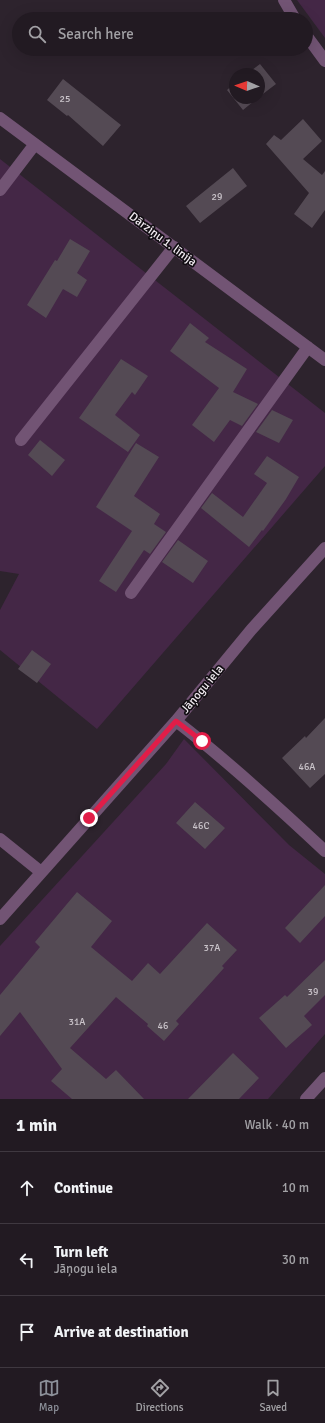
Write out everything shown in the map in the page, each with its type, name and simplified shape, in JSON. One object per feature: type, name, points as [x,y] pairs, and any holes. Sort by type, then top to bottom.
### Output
[{"type":"street","points":[[284,0],[291,12]]},
{"type":"street","points":[[313,45],[325,61]]},
{"type":"street","name":"Dārziņu 1. līnija","points":[[0,118],[325,360]]},
{"type":"street","points":[[0,190],[35,144]]},
{"type":"street","points":[[22,440],[174,247]]},
{"type":"street","points":[[131,593],[308,347]]},
{"type":"street","name":"Jāņogu iela","points":[[0,919],[176,721],[251,630],[325,548]]},
{"type":"street","points":[[176,721],[202,741],[288,816],[325,851]]},
{"type":"street","points":[[0,839],[41,872]]},
{"type":"street","points":[[306,1099],[325,1078]]},
{"type":"shaded area","points":[[297,0],[325,0],[325,38],[313,22],[313,12],[306,12]]},
{"type":"shaded area","points":[[0,159],[325,413],[325,466],[97,729],[0,650],[0,610],[19,574],[0,571]]},
{"type":"shaded area","points":[[184,739],[289,845],[325,874],[325,1034],[268,1099],[0,1099],[0,946],[166,764]]},
{"type":"building","points":[[260,64],[263,68],[255,68]]},
{"type":"building","points":[[265,70],[276,84],[265,92]]},
{"type":"building","points":[[63,79],[121,125],[103,146],[68,115],[67,116],[47,100]]},
{"type":"building","points":[[238,104],[250,104],[243,110]]},
{"type":"building","points":[[303,119],[322,141],[303,159],[322,175],[325,171],[325,210],[312,228],[294,214],[309,193],[266,144],[274,135],[281,140]]},
{"type":"building","points":[[233,168],[247,186],[200,223],[186,206]]},
{"type":"building","points":[[70,239],[90,251],[77,273],[87,280],[77,297],[63,289],[46,318],[27,305]]},
{"type":"building","points":[[190,323],[209,338],[205,342],[247,369],[233,392],[258,404],[242,426],[230,420],[214,442],[192,425],[219,388],[170,351]]},
{"type":"building","points":[[121,359],[148,376],[135,395],[132,392],[115,415],[140,435],[128,452],[79,418]]},
{"type":"building","points":[[272,410],[293,420],[279,443],[256,432]]},
{"type":"building","points":[[40,440],[65,460],[52,476],[28,455]]},
{"type":"building","points":[[136,443],[159,457],[134,496],[160,514],[154,524],[166,532],[150,554],[144,550],[116,592],[99,581],[132,531],[96,507]]},
{"type":"building","points":[[267,456],[299,477],[286,499],[263,531],[262,530],[249,547],[201,508],[212,493],[243,517],[267,483],[254,474]]},
{"type":"building","points":[[178,540],[208,561],[193,583],[162,562]]},
{"type":"building","points":[[32,650],[51,664],[37,683],[18,669]]},
{"type":"building","points":[[325,718],[325,774],[310,788],[282,758],[305,736],[306,738]]},
{"type":"building","points":[[195,802],[225,828],[205,849],[176,823]]},
{"type":"building","points":[[325,885],[325,916],[300,943],[285,928]]},
{"type":"building","points":[[77,892],[112,921],[91,947],[132,981],[148,963],[160,974],[207,923],[237,950],[222,966],[224,968],[176,1021],[179,1024],[164,1041],[147,1026],[148,1024],[116,997],[70,1048],[106,1079],[116,1070],[144,1099],[72,1099],[51,1081],[62,1069],[20,1012],[0,1036],[0,995],[40,947],[35,942]]},
{"type":"building","points":[[325,960],[325,995],[304,1016],[312,1025],[286,1048],[259,1018],[285,995],[287,997]]},
{"type":"building","points":[[233,1053],[259,1078],[239,1099],[188,1099]]},
{"type":"route","points":[[89,818],[176,721],[202,741]]}]
